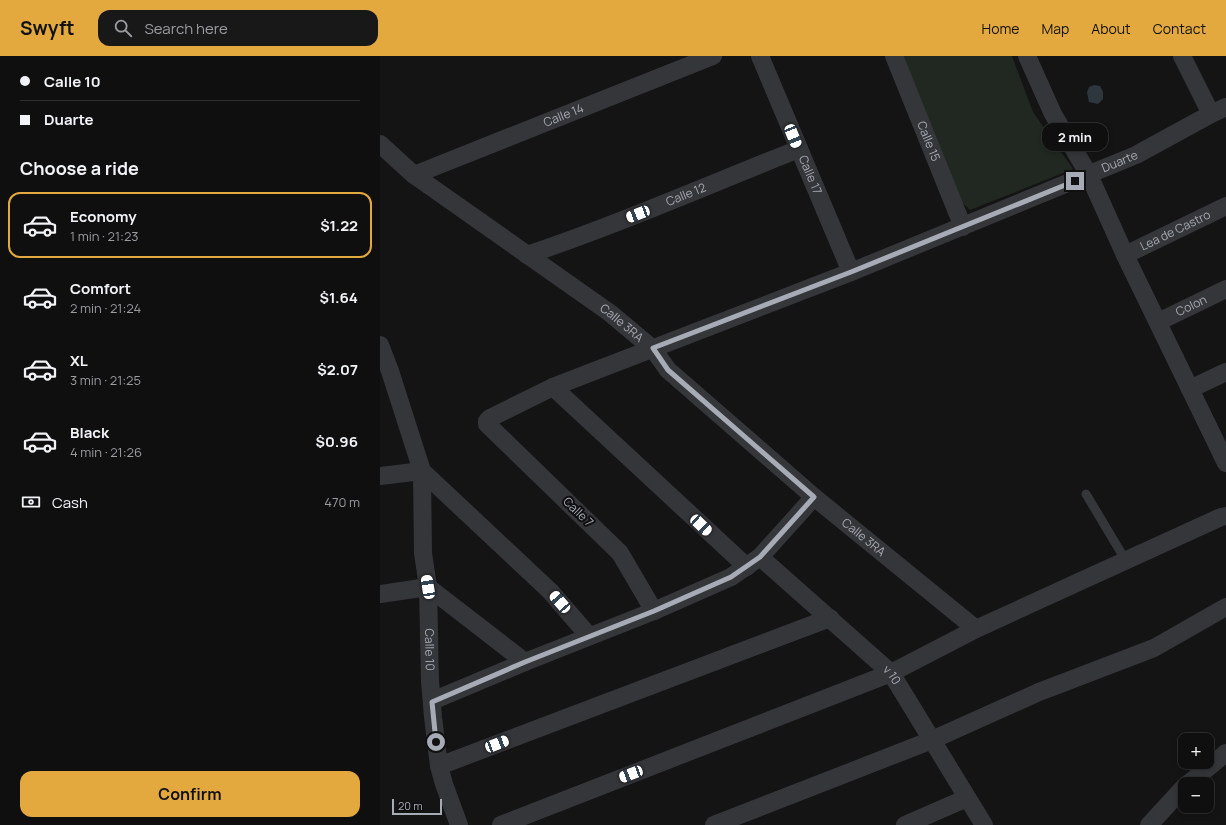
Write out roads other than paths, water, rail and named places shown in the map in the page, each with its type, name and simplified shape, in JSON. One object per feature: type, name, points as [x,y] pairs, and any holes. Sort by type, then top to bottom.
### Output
[{"type":"street","name":"Calle 14","points":[[414,175],[713,56]]},
{"type":"street","name":"Calle 17","points":[[760,56],[851,272]]},
{"type":"street","name":"Calle 15","points":[[894,56],[963,227]]},
{"type":"street","points":[[1027,56],[1053,114],[1089,175],[1125,255],[1225,457]]},
{"type":"street","points":[[1182,56],[1218,111]]},
{"type":"street","name":"Duarte","points":[[487,424],[487,421],[490,418],[553,387],[851,272],[1136,156],[1218,111]]},
{"type":"street","name":"Calle 3RA","points":[[380,144],[414,175],[610,313],[653,348],[668,370],[814,497],[976,630]]},
{"type":"street","name":"Calle 12","points":[[527,255],[638,214],[799,149]]},
{"type":"street","name":"Lea de Castro","points":[[1125,255],[1226,206]]},
{"type":"street","name":"Colon","points":[[1158,322],[1226,289]]},
{"type":"street","points":[[380,345],[390,371],[422,471],[550,591],[589,636]]},
{"type":"street","points":[[1190,389],[1226,372]]},
{"type":"street","name":"v 10","points":[[553,387],[753,562],[830,618],[891,672],[984,825]]},
{"type":"street","name":"Calle 7","points":[[487,424],[620,553],[654,611]]},
{"type":"street","points":[[380,476],[422,471]]},
{"type":"street","name":"Calle 10","points":[[422,471],[423,553],[428,587],[430,682],[433,717],[439,766],[459,825]]},
{"type":"street","points":[[432,702],[525,662],[654,611],[731,577],[753,562],[814,497]]},
{"type":"street","points":[[500,825],[891,672],[976,630],[1226,516]]},
{"type":"street","points":[[380,594],[428,587],[525,662]]},
{"type":"street","points":[[714,825],[932,740],[1039,692],[1154,648],[1226,607]]},
{"type":"street","points":[[439,766],[830,618]]},
{"type":"street","points":[[1197,777],[1226,753]]},
{"type":"street","points":[[1149,825],[1178,794]]},
{"type":"street","points":[[905,825],[967,798]]},
{"type":"lane","points":[[1086,494],[1126,561]]}]
